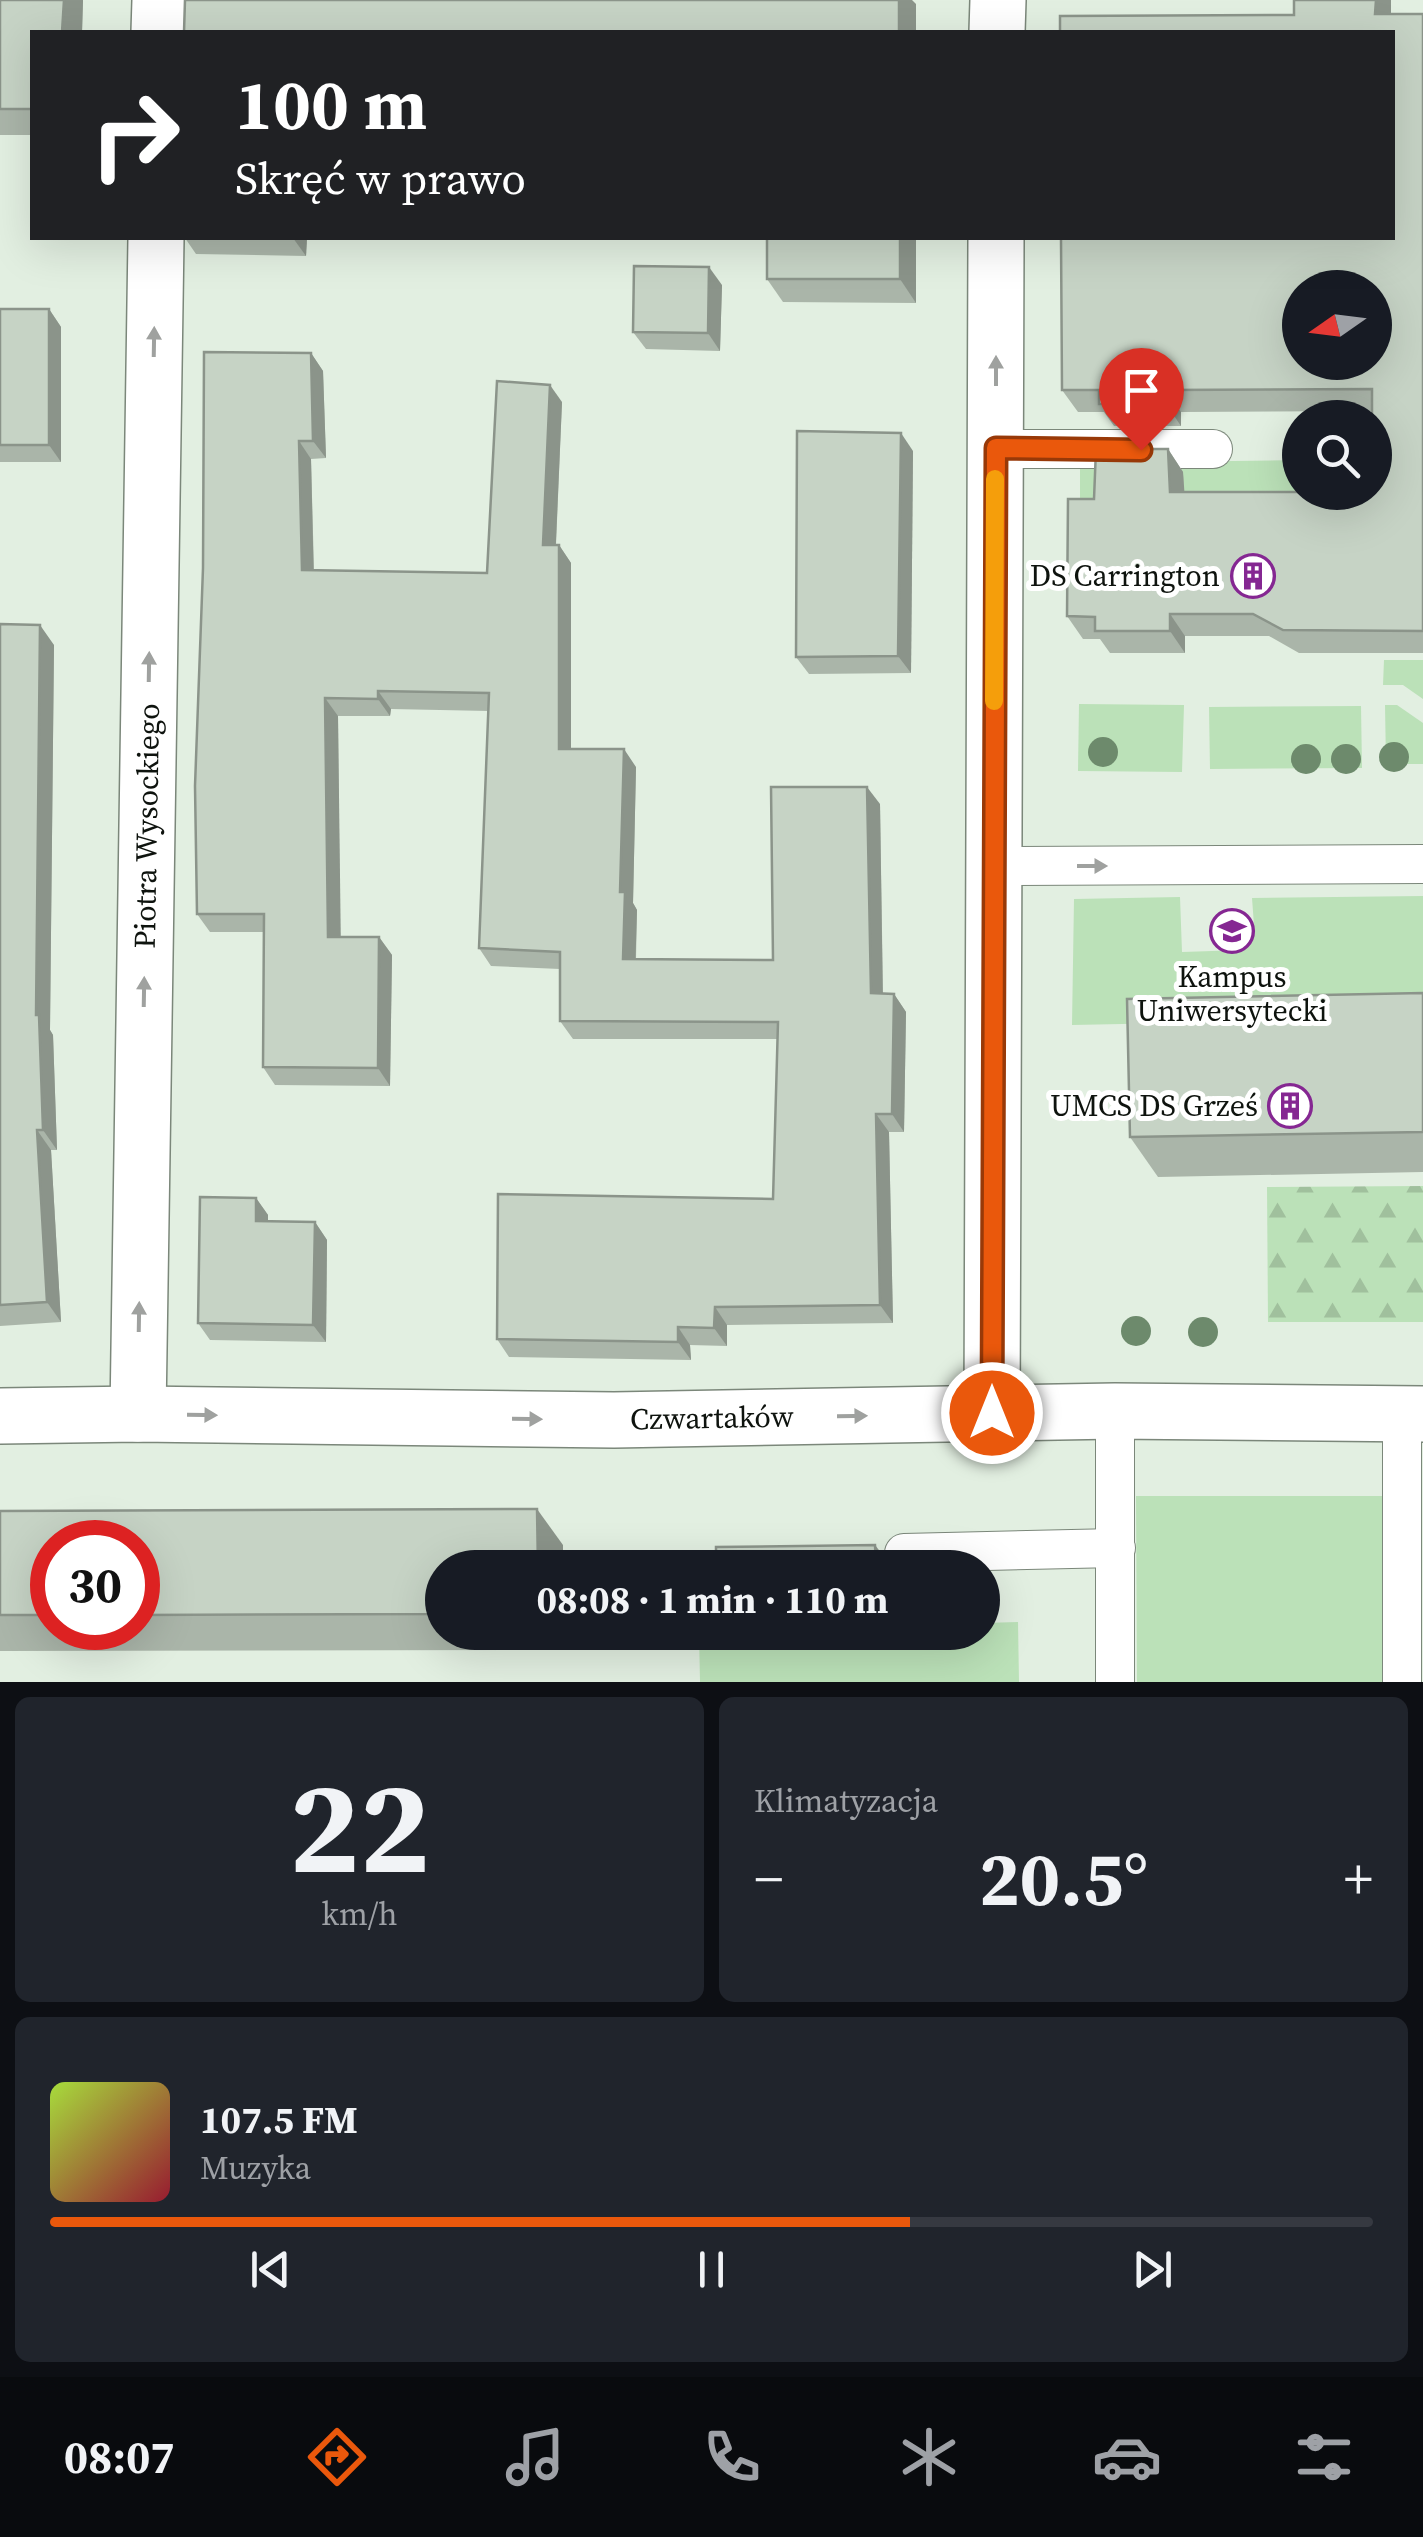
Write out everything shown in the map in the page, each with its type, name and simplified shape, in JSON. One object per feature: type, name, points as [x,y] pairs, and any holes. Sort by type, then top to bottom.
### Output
[{"type":"street","points":[[159,30],[160,0]]},
{"type":"street","points":[[997,30],[998,0]]},
{"type":"street","name":"Piotra Wysockiego","points":[[138,1414],[156,240]]},
{"type":"street","points":[[992,1413],[996,240]]},
{"type":"street","name":"Czwartaków","points":[[0,1416],[614,1420],[1115,1411],[1413,1414]]},
{"type":"lane","points":[[996,448],[1213,449]]},
{"type":"lane","points":[[994,866],[1423,864]]},
{"type":"lane","points":[[1115,1411],[1115,1682]]},
{"type":"lane","points":[[1402,1682],[1413,1414]]},
{"type":"lane","points":[[1000,1551],[1116,1548]]},
{"type":"green space","points":[[1282,460],[1282,507],[1080,515],[1080,463]]},
{"type":"green space","points":[[1392,495],[1423,501],[1392,502]]},
{"type":"green space","points":[[1384,660],[1423,660],[1423,699],[1403,685],[1383,685]]},
{"type":"green space","points":[[1079,704],[1184,705],[1182,772],[1078,771]]},
{"type":"green space","points":[[1385,705],[1397,705],[1423,723],[1423,764],[1386,764]]},
{"type":"green space","points":[[1361,706],[1362,768],[1210,769],[1209,707]]},
{"type":"green space","points":[[1423,896],[1423,1018],[1072,1025],[1074,899],[1180,897],[1182,952],[1243,950],[1243,926],[1254,925],[1252,898]]},
{"type":"green space","points":[[1423,1186],[1423,1322],[1268,1322],[1267,1187]]},
{"type":"green space","points":[[1136,1496],[1382,1496],[1384,1682],[1137,1682]]},
{"type":"green space","points":[[1018,1622],[1019,1682],[700,1682],[699,1650],[1000,1650],[1000,1623]]},
{"type":"building","points":[[0,0],[64,0],[62,30],[30,30],[30,109],[0,109]]},
{"type":"building","points":[[185,0],[899,0],[899,30],[184,30]]},
{"type":"building","points":[[1294,0],[1376,0],[1375,14],[1423,14],[1423,631],[1283,630],[1253,614],[1170,614],[1170,631],[1095,631],[1095,617],[1067,616],[1068,499],[1094,499],[1096,449],[1168,449],[1170,492],[1282,492],[1282,510],[1392,510],[1392,400],[1372,400],[1372,389],[1165,390],[1166,404],[1099,404],[1099,390],[1062,390],[1061,240],[1395,240],[1395,30],[1060,30],[1060,16],[1294,15]]},
{"type":"building","points":[[767,240],[900,240],[900,279],[767,279]]},
{"type":"building","points":[[634,266],[709,267],[708,333],[633,332]]},
{"type":"building","points":[[0,309],[49,309],[49,445],[0,445]]},
{"type":"building","points":[[204,352],[311,353],[313,441],[299,441],[302,570],[487,573],[497,381],[550,385],[543,545],[559,545],[559,749],[624,749],[620,892],[625,892],[623,959],[773,960],[771,787],[867,787],[871,993],[894,994],[892,1114],[876,1114],[880,1305],[715,1307],[714,1328],[678,1327],[678,1342],[497,1339],[498,1194],[773,1199],[778,1022],[560,1021],[560,952],[479,948],[489,693],[378,691],[378,699],[325,698],[328,937],[379,937],[378,1068],[263,1067],[264,914],[197,914],[195,786],[203,568]]},
{"type":"building","points":[[797,431],[901,433],[898,656],[796,657]]},
{"type":"building","points":[[0,624],[40,625],[36,1015],[43,1130],[37,1130],[47,1302],[0,1305]]},
{"type":"building","name":"UMCS DS Grześ","points":[[1423,993],[1423,1132],[1130,1137],[1127,999]]},
{"type":"building","points":[[200,1197],[256,1198],[256,1221],[315,1222],[313,1325],[198,1323]]},
{"type":"building","points":[[537,1509],[538,1550],[425,1550],[425,1614],[160,1615],[160,1520],[30,1520],[30,1615],[0,1615],[0,1511]]},
{"type":"building","points":[[875,1545],[875,1550],[716,1550]]},
{"type":"slow traffic","points":[[994,701],[995,479]]},
{"type":"place","name":"DS Carrington","points":[[1253,576]]},
{"type":"place","name":"Kampus Uniwersytecki","points":[[1232,931]]},
{"type":"place","name":"UMCS DS Grześ","points":[[1290,1106]]},
{"type":"route","points":[[992,1413],[996,448],[1141,450]]}]
